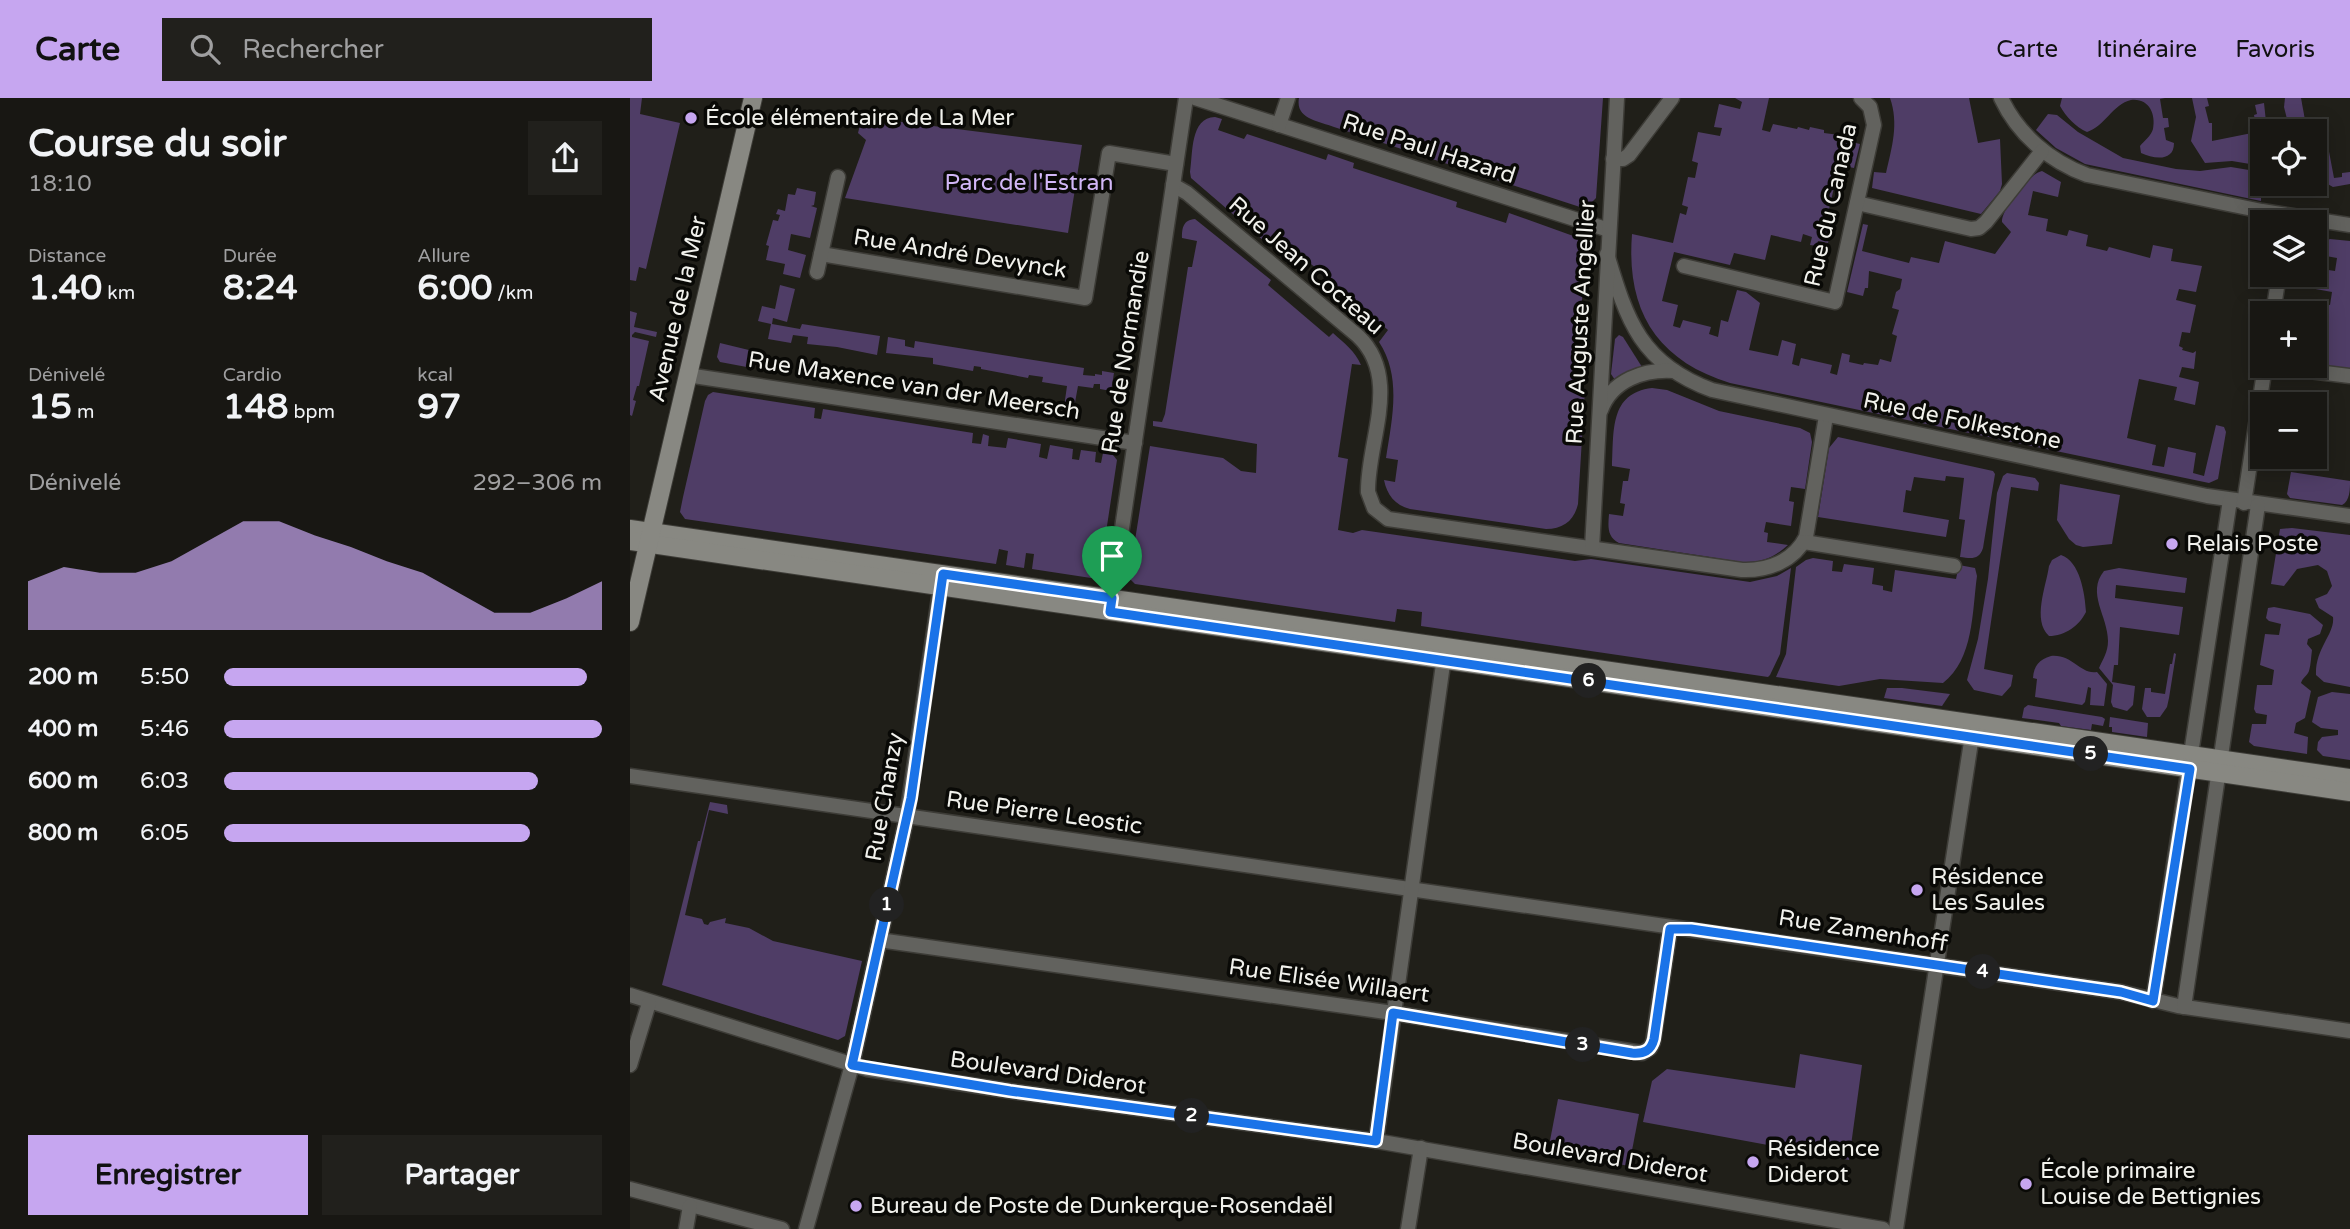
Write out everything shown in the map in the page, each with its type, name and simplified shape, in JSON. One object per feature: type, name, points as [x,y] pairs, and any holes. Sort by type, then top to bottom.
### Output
[{"type":"main road","name":"Avenue de la Mer","points":[[630,622],[643,539],[687,375],[753,98]]},
{"type":"main road","points":[[630,528],[643,539],[2191,762],[2350,778]]},
{"type":"main road","points":[[2220,766],[2350,792]]},
{"type":"street","name":"Rue de Normandie","points":[[1111,605],[1186,98]]},
{"type":"street","name":"Rue Paul Hazard","points":[[1195,98],[1609,230]]},
{"type":"street","points":[[1279,125],[1288,98]]},
{"type":"street","name":"Rue Auguste Angellier","points":[[1592,548],[1617,98]]},
{"type":"street","points":[[1613,159],[1623,159],[1630,154],[1672,98]]},
{"type":"street","name":"Rue du Canada","points":[[1684,267],[1835,302],[1874,125],[1870,107],[1861,98]]},
{"type":"street","points":[[2001,98],[2015,122],[2042,151],[2077,172],[2250,211]]},
{"type":"street","points":[[1857,202],[1971,229],[1979,228],[2042,151]]},
{"type":"street","name":"Rue André Devynck","points":[[821,254],[1084,298],[1109,153],[1177,164]]},
{"type":"street","name":"Rue André Devynck","points":[[817,272],[838,177]]},
{"type":"street","name":"Rue Jean Cocteau","points":[[1173,186],[1187,193],[1370,350],[1376,364],[1380,389],[1368,492],[1378,513],[1395,521],[1592,548]]},
{"type":"street","points":[[2327,223],[2350,225]]},
{"type":"street","name":"Rue de Folkestone","points":[[1607,254],[1628,318],[1643,341],[1674,372],[1721,393],[2244,502],[2350,516]]},
{"type":"street","points":[[1598,416],[1609,394],[1626,380],[1646,373],[1674,372]]},
{"type":"street","points":[[2327,373],[2350,376]]},
{"type":"street","name":"Rue Maxence van der Meersch","points":[[687,375],[1135,443]]},
{"type":"street","points":[[2153,1001],[2191,762],[2244,502],[2265,378]]},
{"type":"street","points":[[1592,548],[1750,570],[1767,568],[1782,562],[1804,542],[1810,525],[1826,416]]},
{"type":"street","points":[[2184,1007],[2220,766],[2244,502]]},
{"type":"street","points":[[1804,542],[1954,566]]},
{"type":"street","name":"Rue Chanzy","points":[[806,1229],[852,1065],[907,816],[942,580]]},
{"type":"street","points":[[1376,1141],[1444,653]]},
{"type":"street","points":[[1896,1229],[1973,730]]},
{"type":"street","name":"Rue Pierre Leostic","points":[[630,776],[1410,890]]},
{"type":"street","name":"Rue Zamenhoff","points":[[1410,890],[2121,992],[2184,1007],[2350,1031]]},
{"type":"street","name":"Rue Elisée Willaert","points":[[879,940],[1393,1013],[1632,1053],[1645,1052],[1654,1039],[1670,929]]},
{"type":"street","name":"Boulevard Diderot","points":[[630,995],[852,1065],[1010,1091],[1421,1148],[1883,1229]]},
{"type":"street","points":[[630,1065],[649,1003]]},
{"type":"street","points":[[1408,1229],[1421,1148]]},
{"type":"street","points":[[630,1189],[782,1229]]},
{"type":"street","points":[[687,1229],[690,1206]]},
{"type":"green space","points":[[630,98],[642,98],[640,114],[680,123],[646,269],[639,267],[636,281],[630,280]]},
{"type":"green space","points":[[1299,98],[1603,98],[1596,198],[1589,205],[1580,207],[1322,123],[1304,115]]},
{"type":"green space","points":[[1735,98],[1769,98],[1762,130],[1770,132],[1773,124],[1809,130],[1810,127],[1824,130],[1824,133],[1847,136],[1847,141],[1860,144],[1854,168],[1839,165],[1826,223],[1832,225],[1828,243],[1818,241],[1817,246],[1810,245],[1812,237],[1803,234],[1801,242],[1771,235],[1765,260],[1734,253],[1730,265],[1674,252],[1662,301],[1678,305],[1673,326],[1680,328],[1683,320],[1711,327],[1709,334],[1718,337],[1721,320],[1728,322],[1737,290],[1746,292],[1760,303],[1749,350],[1778,356],[1782,340],[1796,344],[1792,364],[1799,366],[1801,358],[1832,365],[1830,373],[1837,375],[1842,353],[1850,355],[1849,362],[1863,365],[1878,365],[1880,359],[1891,362],[1897,336],[1892,334],[1899,310],[1892,308],[1902,279],[1869,271],[1868,288],[1865,288],[1863,296],[1847,292],[1863,224],[1868,225],[1862,251],[1909,263],[1911,257],[1939,263],[1945,241],[1995,254],[2011,232],[2002,222],[2006,209],[2024,185],[2042,171],[2061,182],[2058,197],[2033,191],[2028,215],[2048,219],[2046,231],[2067,236],[2069,230],[2088,235],[2086,246],[2107,251],[2109,247],[2150,258],[2153,245],[2173,249],[2171,261],[2202,266],[2196,292],[2179,289],[2176,300],[2196,305],[2190,333],[2182,332],[2179,346],[2182,350],[2193,353],[2196,351],[2194,369],[2182,367],[2179,377],[2199,382],[2195,405],[2174,400],[2177,387],[2139,379],[2127,438],[2156,445],[2152,465],[2164,467],[2168,447],[2196,453],[2193,473],[2204,476],[2216,425],[2224,427],[2226,432],[2218,479],[2209,483],[1730,383],[1683,361],[1665,346],[1651,328],[1641,308],[1634,286],[1632,234],[1673,243],[1680,213],[1686,215],[1688,207],[1682,205],[1688,177],[1695,178],[1698,163],[1692,161],[1698,132],[1720,136],[1722,128],[1714,127],[1719,104],[1740,109],[1742,102]]},
{"type":"green space","points":[[1890,98],[1969,98],[1978,143],[2000,139],[2002,184],[2000,191],[1981,214],[1872,188],[1874,172],[1886,173],[1894,136]]},
{"type":"green space","points":[[2062,98],[2165,98],[2160,99],[2163,118],[2168,118],[2169,127],[2164,128],[2166,140],[2174,143],[2173,149],[2167,156],[2162,157],[2141,153],[2140,146],[2151,134],[2154,123],[2147,104],[2137,100],[2125,102],[2087,132],[2065,114],[2060,106]]},
{"type":"green space","points":[[2192,98],[2207,98],[2209,106],[2205,107],[2209,123],[2212,123],[2212,141],[2250,133],[2250,164],[2232,161],[2205,163],[2191,141],[2196,117]]},
{"type":"green space","points":[[2285,98],[2301,98],[2305,119],[2287,119]]},
{"type":"green space","points":[[2264,103],[2266,119],[2255,119],[2254,115],[2257,114],[2255,105]]},
{"type":"green space","points":[[2048,114],[2057,115],[2078,132],[2123,158],[2176,169],[2200,171],[2231,167],[2250,170],[2250,196],[2261,196],[2261,201],[2085,164],[2056,148],[2036,130]]},
{"type":"green space","name":"Parc de l'Estran","points":[[862,117],[1082,145],[1068,233],[845,198],[866,140],[858,133]]},
{"type":"green space","points":[[1215,117],[1222,119],[1218,130],[1244,139],[1247,134],[1326,160],[1328,154],[1354,163],[1353,168],[1457,202],[1456,207],[1506,223],[1509,213],[1590,242],[1592,249],[1585,250],[1577,384],[1577,388],[1585,389],[1578,504],[1567,523],[1546,529],[1410,509],[1392,499],[1384,480],[1395,482],[1398,460],[1386,458],[1393,384],[1391,369],[1379,342],[1388,330],[1304,258],[1300,262],[1268,235],[1263,240],[1191,178],[1197,130],[1201,123]]},
{"type":"green space","points":[[2327,141],[2334,178],[2350,172],[2350,184],[2333,187],[2327,184]]},
{"type":"green space","points":[[797,188],[816,192],[814,205],[811,206],[817,208],[810,238],[791,234],[788,250],[806,255],[800,278],[783,274],[785,264],[766,260],[769,246],[766,245],[773,220],[778,221],[778,209],[785,211],[788,194],[795,195]]},
{"type":"green space","points":[[1195,219],[1271,280],[1268,285],[1329,337],[1333,333],[1359,360],[1361,365],[1352,364],[1338,457],[1348,459],[1338,530],[1353,533],[1362,530],[1575,561],[1591,559],[1750,582],[1777,576],[1791,568],[1780,654],[1770,675],[1768,677],[1421,626],[1422,612],[1397,609],[1395,622],[1135,584],[1129,578],[1150,446],[1223,458],[1241,471],[1256,473],[1257,444],[1153,426],[1153,421],[1162,422],[1165,414],[1188,267],[1192,267],[1197,241],[1182,238],[1183,228],[1188,221]]},
{"type":"green space","points":[[2327,240],[2350,241],[2350,371],[2327,368],[2327,304],[2330,305],[2332,292],[2310,288],[2327,287],[2327,270],[2335,271],[2337,258],[2327,256]]},
{"type":"green space","points":[[780,285],[795,289],[787,322],[773,318],[772,324],[800,329],[802,324],[880,336],[877,355],[807,344],[808,337],[793,335],[791,343],[768,339],[771,324],[758,321],[762,306],[775,309]]},
{"type":"green space","points":[[630,311],[637,313],[634,327],[657,332],[656,337],[635,332],[632,335],[649,341],[639,386],[633,400],[636,401],[632,416],[630,415]]},
{"type":"green space","points":[[1619,335],[1642,367],[1615,380],[1611,374],[1615,339]]},
{"type":"green space","points":[[888,337],[905,340],[905,346],[914,348],[915,341],[1084,368],[1083,375],[1102,375],[1102,371],[1114,373],[1111,391],[1100,389],[1100,384],[1094,384],[1093,388],[1078,386],[1074,408],[1064,407],[1067,386],[1042,382],[1043,377],[1029,375],[1028,378],[974,366],[973,371],[933,364],[933,358],[886,353]]},
{"type":"green space","points":[[720,343],[757,352],[752,368],[720,362],[717,357]]},
{"type":"green space","points":[[1652,388],[1667,390],[1719,411],[1800,428],[1810,433],[1812,442],[1805,489],[1791,487],[1789,501],[1794,502],[1791,526],[1766,522],[1764,532],[1768,533],[1767,542],[1788,545],[1783,550],[1755,562],[1742,562],[1619,543],[1612,538],[1609,514],[1623,516],[1625,504],[1620,503],[1623,481],[1628,481],[1630,469],[1612,466],[1617,416],[1628,398],[1638,391]]},
{"type":"green space","points":[[713,392],[815,408],[814,418],[821,419],[823,409],[973,433],[972,443],[981,444],[983,434],[989,436],[988,446],[1006,448],[1008,438],[1041,444],[1039,457],[1047,459],[1050,445],[1073,449],[1072,459],[1079,460],[1081,450],[1096,452],[1095,462],[1101,463],[1103,453],[1113,455],[1117,460],[1100,572],[1091,578],[1032,569],[1034,554],[1026,553],[1024,568],[1006,565],[1008,551],[999,549],[996,564],[685,519],[680,512],[683,497],[705,401]]},
{"type":"green space","points":[[1838,437],[1993,471],[1995,474],[1983,548],[1979,555],[1974,558],[1960,557],[1965,520],[1959,519],[1964,478],[1946,476],[1945,481],[1914,477],[1911,491],[1906,490],[1903,512],[1949,520],[1946,537],[1818,517],[1829,448]]},
{"type":"green space","points":[[2291,472],[2350,481],[2348,498],[2342,505],[2290,498],[2287,494]]},
{"type":"green space","points":[[2007,473],[2035,478],[2039,483],[2038,491],[2011,487],[1984,669],[2013,675],[2011,686],[2002,696],[1974,690],[1967,680],[1978,639],[1988,579],[1997,493],[2003,476]]},
{"type":"green space","points":[[2060,484],[2120,495],[2112,544],[2083,547],[2069,539],[2057,520]]},
{"type":"green space","points":[[2280,529],[2350,535],[2350,687],[2324,682],[2316,675],[2319,657],[2333,623],[2333,617],[2319,608],[2315,599],[2327,594],[2332,586],[2327,571],[2318,565],[2297,569],[2284,586],[2271,584]]},
{"type":"green space","points":[[2061,555],[2073,564],[2077,571],[2083,588],[2086,612],[2080,622],[2071,629],[2049,636],[2041,621],[2042,603],[2049,566],[2052,560]]},
{"type":"green space","points":[[1813,558],[1833,561],[1832,571],[1842,572],[1844,564],[1874,568],[1872,584],[1883,586],[1883,590],[1892,592],[1895,570],[1956,579],[1959,565],[1975,568],[1977,576],[1970,634],[1961,661],[1953,673],[1943,683],[1880,679],[1839,686],[1776,677],[1786,654],[1796,567]]},
{"type":"green space","points":[[2119,568],[2187,578],[2185,593],[2116,585],[2115,598],[2183,607],[2179,635],[2120,627],[2118,665],[2114,665],[2112,682],[2135,686],[2133,705],[2127,711],[2113,707],[2113,685],[2099,668],[2108,641],[2097,588],[2104,571]]},
{"type":"green space","points":[[2268,608],[2310,614],[2323,625],[2320,634],[2308,639],[2307,644],[2312,650],[2310,666],[2301,683],[2311,691],[2305,718],[2296,723],[2294,733],[2308,737],[2307,754],[2254,746],[2249,742],[2252,724],[2266,724],[2267,715],[2256,713],[2254,709],[2257,685],[2272,685],[2274,670],[2260,665],[2265,634],[2279,635],[2281,624],[2266,618]]},
{"type":"green space","points":[[2174,653],[2176,654],[2167,707],[2160,717],[2147,717],[2142,709],[2145,688],[2151,688],[2151,692],[2165,694]]},
{"type":"green space","points":[[2051,656],[2065,658],[2086,670],[2097,672],[2107,684],[2104,706],[2090,705],[2091,688],[2088,687],[2082,705],[2035,697],[2037,679],[2033,678],[2036,666]]},
{"type":"green space","points":[[1887,688],[1950,694],[1942,706],[1884,698]]},
{"type":"green space","points":[[2332,692],[2350,694],[2350,760],[2323,756],[2317,750],[2322,737],[2338,735],[2338,730],[2321,728],[2312,722],[2318,697]]},
{"type":"green space","points":[[2028,705],[2105,719],[2103,726],[2092,724],[2091,730],[2061,726],[2059,723],[2022,718],[2024,708]]},
{"type":"green space","points":[[2110,717],[2148,723],[2147,737],[2112,732],[2112,727],[2109,727]]},
{"type":"green space","points":[[710,802],[727,805],[728,814],[709,810],[685,915],[702,919],[704,924],[708,925],[726,918],[725,923],[749,928],[773,941],[862,961],[845,1036],[838,1040],[662,985]]},
{"type":"green space","points":[[1800,1054],[1862,1065],[1849,1160],[1643,1122],[1652,1081],[1667,1069],[1795,1088]]},
{"type":"green space","points":[[1558,1099],[1639,1114],[1629,1166],[1548,1151]]},
{"type":"place","name":"École élémentaire de La Mer","points":[[691,118]]},
{"type":"place","name":"Relais Poste","points":[[2172,544]]},
{"type":"place","name":"Résidence Les Saules","points":[[1917,890]]},
{"type":"place","name":"Résidence Diderot","points":[[1753,1162]]},
{"type":"place","name":"École primaire Louise de Bettignies","points":[[2026,1184]]},
{"type":"place","name":"Bureau de Poste de Dunkerque-Rosendaël","points":[[856,1206]]},
{"type":"route","points":[[943,574],[1112,598],[1110,612],[2190,769],[2153,1001],[2121,992],[1684,928],[1670,929],[1654,1039],[1650,1048],[1642,1053],[1393,1013],[1376,1141],[1010,1091],[852,1065],[911,798],[943,574]]}]
